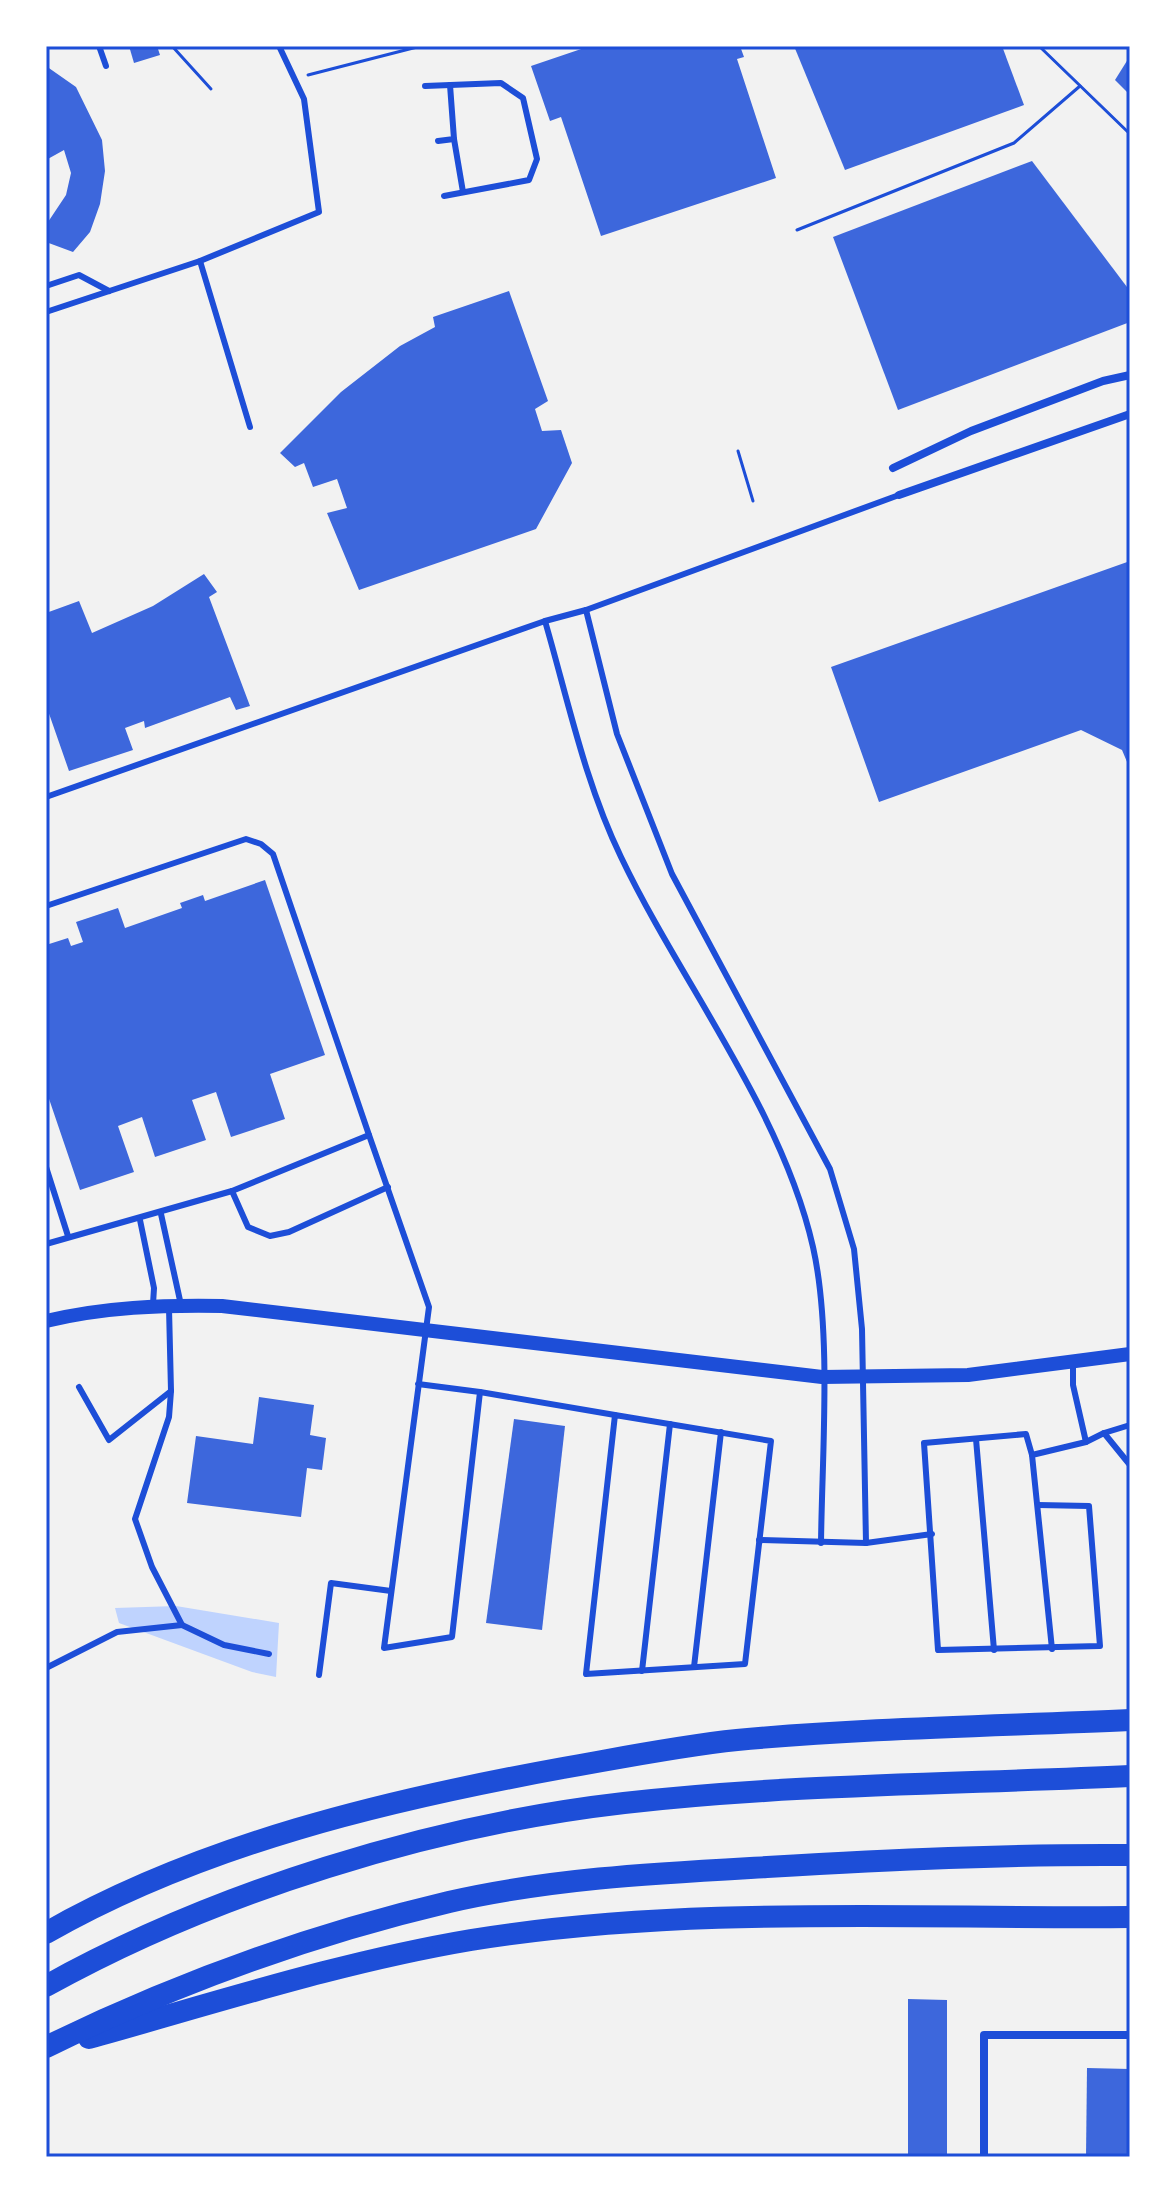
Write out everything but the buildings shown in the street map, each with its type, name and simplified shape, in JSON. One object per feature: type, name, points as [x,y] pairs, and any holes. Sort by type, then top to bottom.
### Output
[{"type":"highway","points":[[46,1933],[125,1893],[314,1825],[474,1784],[733,1741],[1130,1720]]},
{"type":"highway","points":[[46,1986],[141,1939],[287,1880],[478,1829],[621,1803],[708,1795],[1130,1776]]},
{"type":"highway","points":[[46,2049],[216,1971],[340,1931],[450,1902],[530,1886],[655,1872],[911,1859],[1130,1855]]},
{"type":"highway","points":[[46,2049],[320,1973],[470,1941],[574,1927],[772,1916],[957,1919],[1130,1917]]},
{"type":"highway","points":[[957,1919],[1130,1927]]},
{"type":"street","points":[[893,468],[961,435],[1103,381],[1130,375]]},
{"type":"street","points":[[899,495],[1130,414]]},
{"type":"street","points":[[46,1321],[88,1311],[168,1305],[222,1306],[822,1377],[968,1375],[1130,1354]]},
{"type":"street","points":[[984,2157],[984,2035],[1130,2035]]},
{"type":"lane","points":[[99,46],[106,66]]},
{"type":"lane","points":[[46,312],[200,261],[319,212],[304,99],[279,46]]},
{"type":"lane","points":[[425,86],[501,83],[523,98],[537,159],[529,180],[444,196]]},
{"type":"lane","points":[[450,85],[454,139],[463,192]]},
{"type":"lane","points":[[438,141],[454,139]]},
{"type":"lane","points":[[200,261],[250,427]]},
{"type":"lane","points":[[46,286],[79,275],[109,291]]},
{"type":"lane","points":[[46,797],[545,621],[586,610],[899,495]]},
{"type":"lane","points":[[586,610],[617,734],[672,874],[830,1169],[854,1249],[862,1329],[866,1543]]},
{"type":"lane","points":[[545,621],[591,786],[621,858],[793,1181],[813,1248],[821,1310],[821,1543]]},
{"type":"lane","points":[[46,906],[246,839],[261,844],[273,854],[429,1307],[384,1648],[452,1637],[480,1392]]},
{"type":"lane","points":[[46,1244],[140,1220],[232,1191],[369,1135]]},
{"type":"lane","points":[[46,1167],[68,1236]]},
{"type":"lane","points":[[232,1191],[248,1227],[270,1236],[289,1232],[388,1187]]},
{"type":"lane","points":[[161,1214],[168,1305],[169,1417],[135,1519],[152,1567],[182,1625]]},
{"type":"lane","points":[[140,1220],[154,1288],[168,1305]]},
{"type":"lane","points":[[1073,1363],[1073,1385],[1086,1442]]},
{"type":"lane","points":[[418,1384],[480,1392],[771,1441],[745,1664],[586,1674],[615,1415]]},
{"type":"lane","points":[[79,1387],[109,1440],[171,1391]]},
{"type":"lane","points":[[642,1671],[670,1424]]},
{"type":"lane","points":[[1032,1455],[1086,1442],[1130,1425]]},
{"type":"lane","points":[[694,1667],[721,1432]]},
{"type":"lane","points":[[1104,1433],[1130,1465]]},
{"type":"lane","points":[[1038,1505],[1089,1506],[1100,1646],[1052,1649],[938,1650],[924,1443],[1026,1434],[1032,1455],[1052,1649]]},
{"type":"lane","points":[[976,1439],[994,1650]]},
{"type":"lane","points":[[759,1540],[866,1543],[932,1534]]},
{"type":"lane","points":[[319,1675],[331,1583],[391,1591]]},
{"type":"lane","points":[[46,1668],[117,1632],[182,1625],[224,1645],[269,1654]]},
{"type":"path","points":[[172,46],[211,89]]},
{"type":"path","points":[[295,78],[421,46]]},
{"type":"path","points":[[1039,46],[1130,134]]},
{"type":"path","points":[[797,230],[1014,143],[1080,86]]},
{"type":"path","points":[[738,451],[753,501]]},
{"type":"water","points":[[176,1606],[279,1623],[276,1677],[252,1672],[119,1623],[115,1608]]}]
